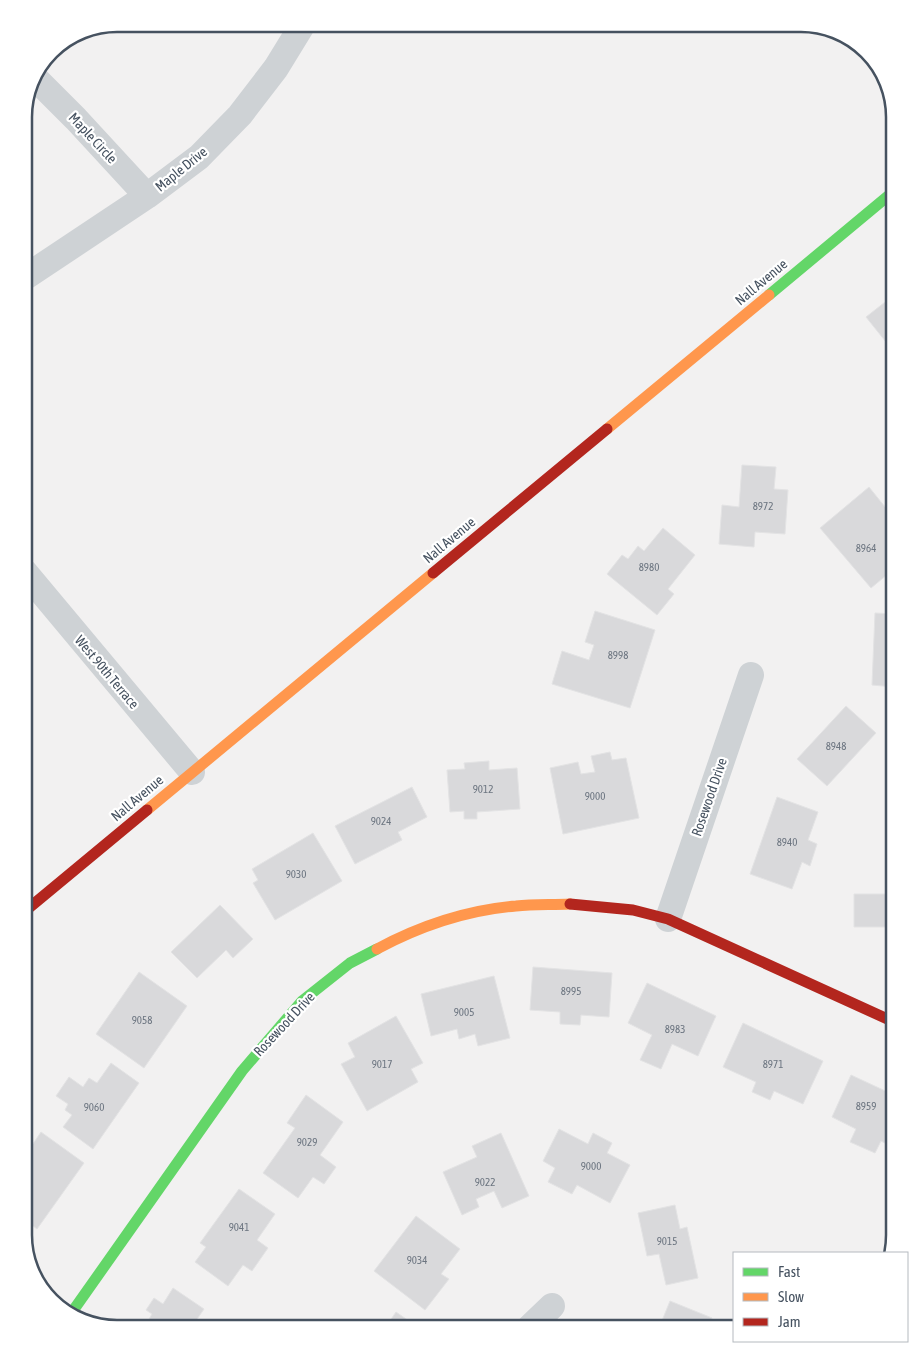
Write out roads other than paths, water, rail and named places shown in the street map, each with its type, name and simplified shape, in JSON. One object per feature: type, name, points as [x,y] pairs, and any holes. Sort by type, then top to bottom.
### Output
[{"type":"main road","name":"Nall Avenue","points":[[32,905],[886,198]]},
{"type":"main road","name":"Rosewood Drive","points":[[75,1308],[242,1070],[302,1001],[350,963],[403,935],[458,916],[515,906],[575,904],[633,910],[668,919],[886,1018]]},
{"type":"street","name":"Maple Drive","points":[[33,272],[147,196],[199,158],[240,115],[276,68],[298,32]]},
{"type":"street","name":"Maple Circle","points":[[40,83],[147,196]]},
{"type":"street","name":"West 90th Terrace","points":[[33,581],[192,772]]},
{"type":"street","name":"Rosewood Drive","points":[[668,919],[751,676]]},
{"type":"street","points":[[538,1320],[552,1306]]}]
